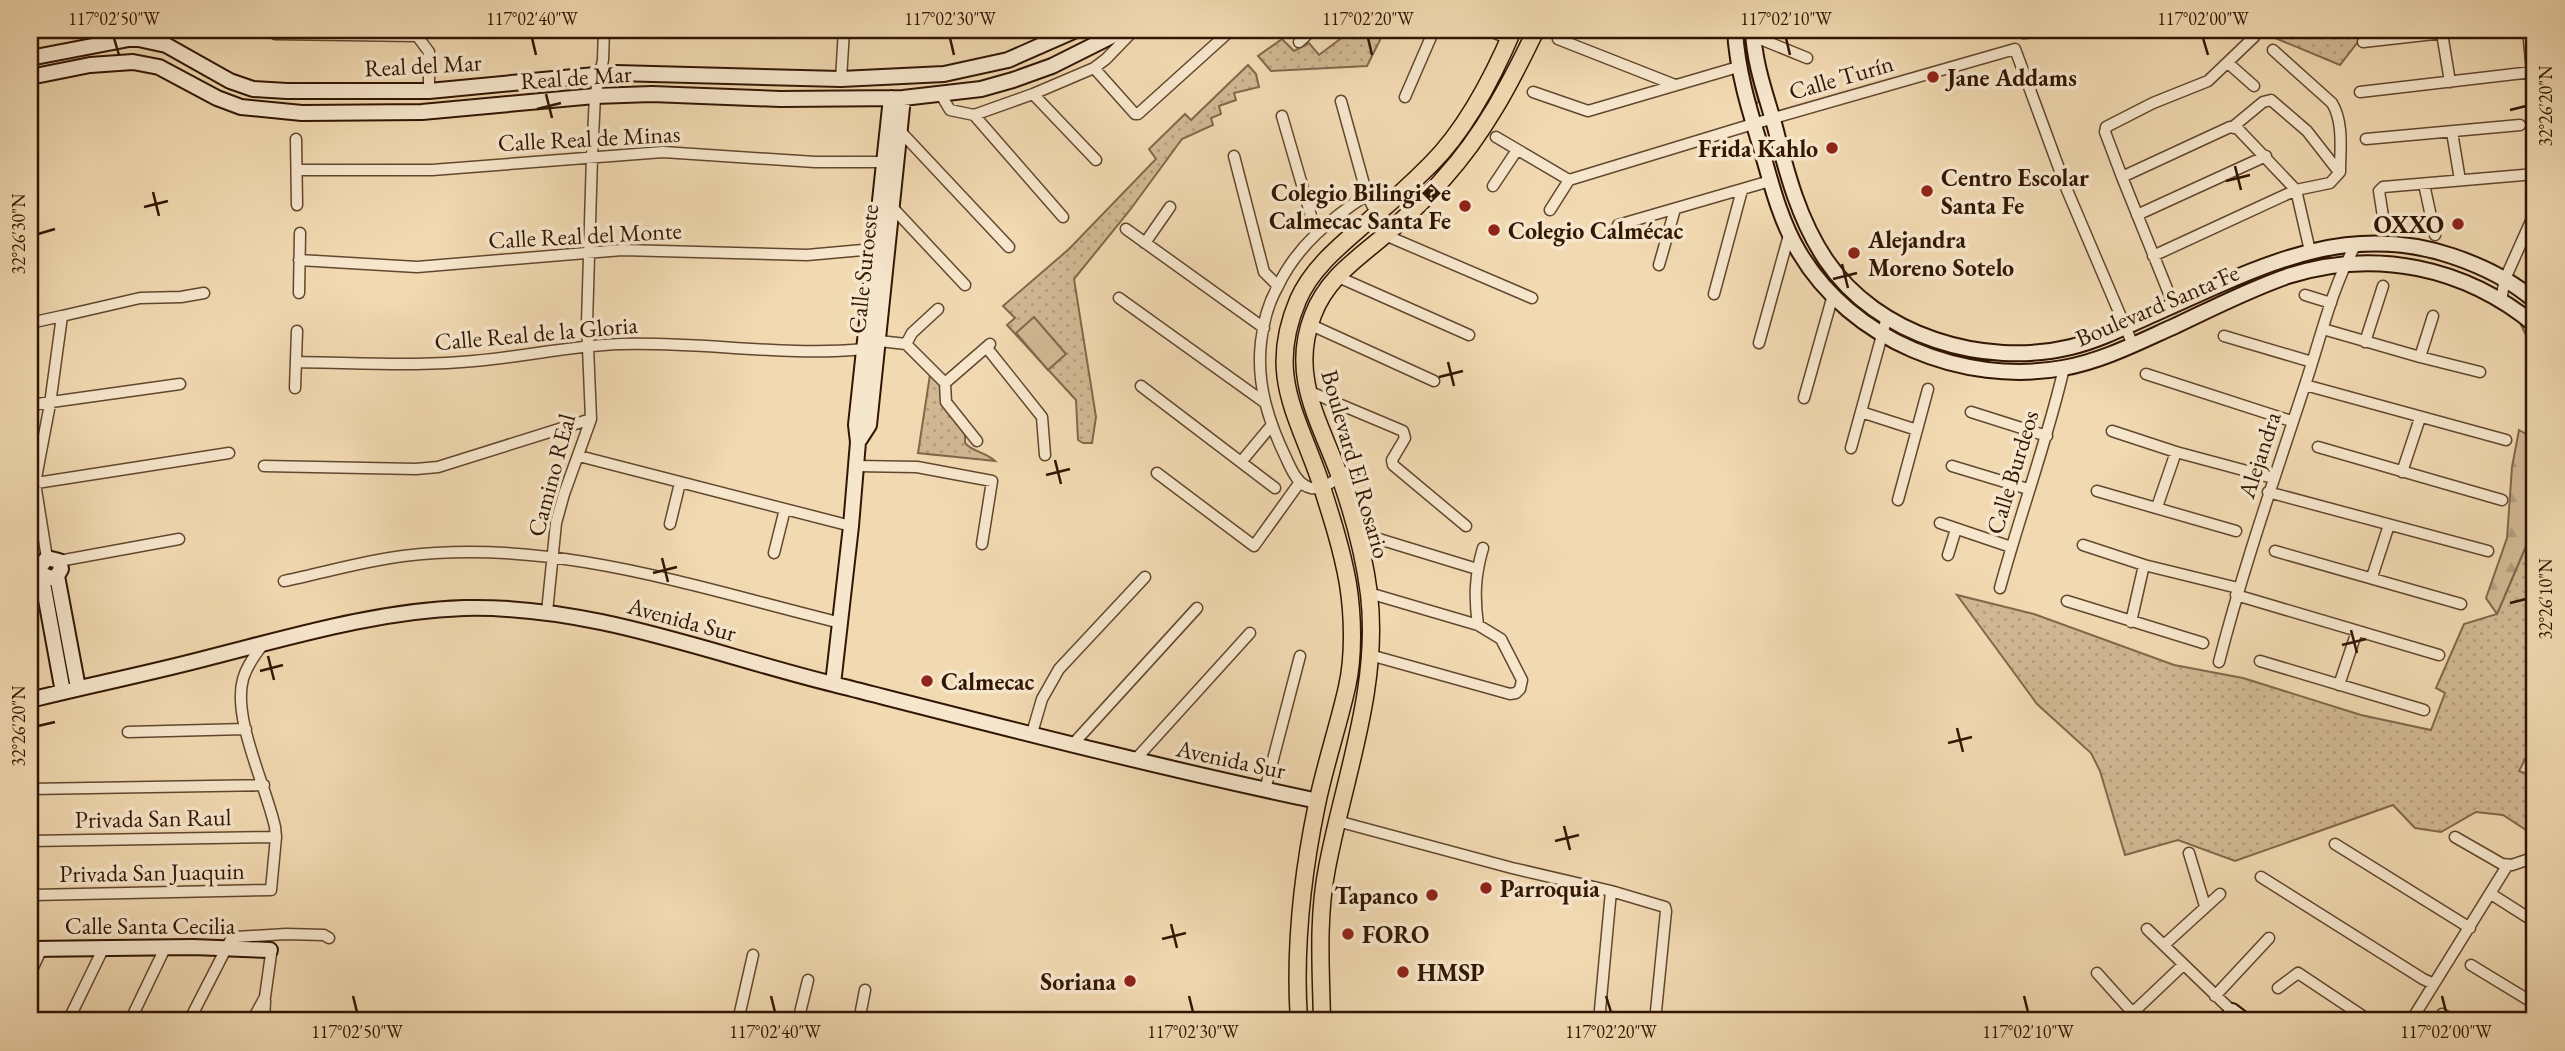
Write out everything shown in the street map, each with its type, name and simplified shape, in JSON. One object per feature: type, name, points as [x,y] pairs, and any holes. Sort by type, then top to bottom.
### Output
[{"type":"main road","name":"Boulevard El Rosario","points":[[1322,1021],[1321,933],[1327,870],[1368,684],[1369,593],[1356,532],[1340,477],[1307,390],[1303,357],[1309,324],[1319,301],[1336,276],[1385,236],[1444,178],[1480,132],[1536,30]]},
{"type":"main road","name":"Boulevard El Rosario","points":[[1298,1021],[1298,931],[1304,867],[1348,685],[1350,653],[1348,584],[1321,488],[1286,388],[1284,361],[1288,329],[1298,298],[1324,261],[1431,164],[1463,126],[1511,34]]},
{"type":"main road","points":[[1298,931],[1321,933]]},
{"type":"street","points":[[459,33],[481,30]]},
{"type":"street","name":"Camino REal","points":[[547,612],[556,523],[590,419],[587,346],[592,157],[595,96],[603,60],[604,30]]},
{"type":"street","points":[[841,79],[844,30]]},
{"type":"street","name":"Real del Mar","points":[[30,58],[134,38],[166,45],[230,81],[253,89],[287,92],[429,91],[599,74],[902,78],[978,69],[1008,60],[1076,30]]},
{"type":"street","name":"Real de Mar","points":[[30,77],[90,65],[133,62],[159,67],[217,98],[241,107],[302,113],[422,112],[595,96],[652,94],[780,99],[897,98],[981,89],[1013,80],[1052,66],[1124,30]]},
{"type":"street","points":[[941,95],[950,110],[974,116],[1094,68],[1134,30]]},
{"type":"street","points":[[1094,68],[1136,114],[1231,30]]},
{"type":"street","points":[[1299,42],[1312,30]]},
{"type":"street","points":[[1405,97],[1434,30]]},
{"type":"street","points":[[1488,30],[1511,34]]},
{"type":"street","name":"Boulevard Santa Fe","points":[[1735,30],[1738,67],[1770,181],[1789,235],[1800,254],[1833,295],[1865,324],[1918,352],[1962,365],[2010,371],[2064,368],[2133,345],[2263,285],[2313,269],[2345,264],[2390,263],[2452,276],[2501,300],[2535,325]]},
{"type":"street","points":[[2363,42],[2470,30]]},
{"type":"street","points":[[2528,30],[2535,102]]},
{"type":"street","points":[[275,34],[415,33],[429,52],[429,91]]},
{"type":"street","points":[[1753,33],[1807,58]]},
{"type":"street","name":"Boulevard Santa Fe","points":[[1753,33],[1758,68],[1790,182],[1809,232],[1826,260],[1849,288],[1867,304],[1921,334],[1949,344],[1999,352],[2057,350],[2126,327],[2263,267],[2310,251],[2356,244],[2398,244],[2438,251],[2484,268],[2535,300]]},
{"type":"street","points":[[2442,33],[2450,82]]},
{"type":"street","points":[[2174,306],[2122,177],[2105,132],[2106,127],[2153,103],[2208,81],[2254,37]]},
{"type":"street","points":[[1558,39],[1675,86]]},
{"type":"street","name":"Calle Turín","points":[[1569,180],[2015,49],[2067,190],[2126,327]]},
{"type":"street","points":[[2153,256],[2295,190],[2330,184],[2340,173],[2340,121],[2337,111],[2332,103],[2273,50]]},
{"type":"street","points":[[2228,64],[2255,86]]},
{"type":"street","points":[[1533,92],[1588,111],[1738,67]]},
{"type":"street","points":[[2360,92],[2532,72]]},
{"type":"street","points":[[1033,94],[1096,160]]},
{"type":"street","name":"Calle Suroeste","points":[[859,442],[869,425],[879,341],[901,132],[897,98]]},
{"type":"street","name":"Calle Suroeste","points":[[833,684],[859,442],[856,425],[874,249],[884,162],[897,98]]},
{"type":"street","points":[[2122,177],[2234,126],[2263,102],[2271,100],[2307,131],[2340,173]]},
{"type":"street","points":[[1341,101],[1367,195],[1377,215]]},
{"type":"street","points":[[974,116],[1063,217]]},
{"type":"street","points":[[1282,116],[1316,233]]},
{"type":"street","points":[[2365,139],[2520,125]]},
{"type":"street","points":[[2234,126],[2266,156],[2295,190],[2310,251]]},
{"type":"street","points":[[901,132],[1009,247]]},
{"type":"street","points":[[2452,132],[2460,180]]},
{"type":"street","points":[[1496,137],[1569,180],[1550,210]]},
{"type":"street","points":[[296,139],[297,205]]},
{"type":"street","points":[[1493,186],[1517,150]]},
{"type":"street","name":"Calle Real de Minas","points":[[296,170],[432,170],[663,152],[815,162],[884,162]]},
{"type":"street","points":[[1234,156],[1264,272],[1278,286]]},
{"type":"street","points":[[2137,215],[2266,156]]},
{"type":"street","points":[[2384,223],[2380,189],[2535,174]]},
{"type":"street","points":[[1618,225],[1770,181]]},
{"type":"street","points":[[2424,184],[2435,235]]},
{"type":"street","points":[[1714,294],[1742,190]]},
{"type":"street","points":[[1340,477],[1321,488],[1310,488],[1300,482],[1271,426],[1264,402],[1261,370],[1264,328],[1278,286],[1298,254],[1316,233],[1367,195]]},
{"type":"street","points":[[1145,243],[1170,206]]},
{"type":"street","points":[[892,207],[965,285]]},
{"type":"street","points":[[1659,265],[1675,209]]},
{"type":"street","points":[[2501,300],[2505,279],[2535,212]]},
{"type":"street","points":[[1126,229],[1264,328]]},
{"type":"street","points":[[299,292],[300,233]]},
{"type":"street","points":[[1759,343],[1789,235]]},
{"type":"street","points":[[1385,236],[1532,298]]},
{"type":"street","name":"Alejandra","points":[[2219,662],[2237,592],[2291,421],[2345,264],[2356,244]]},
{"type":"street","name":"Calle Real del Monte","points":[[299,260],[417,267],[657,249],[807,255],[874,249]]},
{"type":"street","points":[[1336,276],[1469,335]]},
{"type":"street","points":[[2365,342],[2383,286]]},
{"type":"street","points":[[30,323],[140,298],[181,297],[204,293]]},
{"type":"street","points":[[1804,398],[1833,295]]},
{"type":"street","points":[[2305,295],[2331,303]]},
{"type":"street","points":[[1119,298],[1264,402]]},
{"type":"street","points":[[906,344],[912,333],[938,309]]},
{"type":"street","points":[[62,316],[50,404],[33,484],[63,692]]},
{"type":"street","points":[[2420,357],[2433,316]]},
{"type":"street","points":[[1851,447],[1887,317]]},
{"type":"street","points":[[1309,324],[1434,380]]},
{"type":"street","points":[[2126,327],[2133,345]]},
{"type":"street","points":[[2323,328],[2365,342],[2480,372]]},
{"type":"street","points":[[295,388],[297,331]]},
{"type":"street","points":[[2224,336],[2312,362]]},
{"type":"street","points":[[879,341],[906,344],[945,383],[946,402],[977,441]]},
{"type":"street","name":"Calle Real de la Gloria","points":[[296,362],[408,365],[463,362],[587,346],[660,344],[813,352],[864,349]]},
{"type":"street","points":[[945,383],[989,346],[1042,417],[1045,455]]},
{"type":"street","name":"Calle Burdeos","points":[[2000,588],[2028,489],[2047,436],[2064,368]]},
{"type":"street","points":[[2146,374],[2291,421]]},
{"type":"street","points":[[30,405],[180,384]]},
{"type":"street","points":[[2305,385],[2505,440]]},
{"type":"street","points":[[1141,386],[1275,488]]},
{"type":"street","points":[[1898,500],[1928,389]]},
{"type":"street","points":[[1307,390],[1403,431],[1405,438],[1392,460],[1393,465],[1466,526]]},
{"type":"street","points":[[1861,412],[1917,430]]},
{"type":"street","points":[[1971,412],[2047,436]]},
{"type":"street","points":[[2402,472],[2420,418]]},
{"type":"street","points":[[264,466],[416,469],[438,467],[590,419]]},
{"type":"street","points":[[1241,462],[1271,426]]},
{"type":"street","points":[[2112,431],[2176,452],[2273,478]]},
{"type":"street","points":[[2318,447],[2502,500]]},
{"type":"street","points":[[2157,507],[2176,452]]},
{"type":"street","points":[[33,484],[229,453]]},
{"type":"street","points":[[579,456],[851,526]]},
{"type":"street","points":[[856,466],[917,467],[992,481],[982,544]]},
{"type":"street","points":[[1952,466],[2028,489]]},
{"type":"street","points":[[1157,473],[1254,546],[1300,482]]},
{"type":"street","points":[[670,524],[680,483]]},
{"type":"street","points":[[2097,491],[2236,531]]},
{"type":"street","points":[[2269,492],[2488,551]]},
{"type":"street","points":[[774,553],[785,509]]},
{"type":"street","points":[[1940,523],[2011,547]]},
{"type":"street","points":[[2372,577],[2389,525]]},
{"type":"street","points":[[1948,555],[1956,529]]},
{"type":"street","points":[[1356,532],[1477,569]]},
{"type":"street","points":[[46,566],[179,539]]},
{"type":"street","points":[[2083,545],[2439,655]]},
{"type":"street","points":[[1478,625],[1474,592],[1483,548]]},
{"type":"street","points":[[2275,551],[2461,604]]},
{"type":"street","points":[[284,582],[403,556],[481,552],[552,557],[594,562],[841,623]]},
{"type":"street","points":[[2131,622],[2144,565]]},
{"type":"street","points":[[46,566],[78,688]]},
{"type":"street","points":[[1032,733],[1042,699],[1059,669],[1145,577]]},
{"type":"street","points":[[1369,593],[1478,625],[1504,644],[1522,680],[1520,689],[1510,694],[1370,655]]},
{"type":"street","points":[[2067,601],[2203,643]]},
{"type":"street","points":[[1073,744],[1197,608]]},
{"type":"street","name":"Avenida Sur","points":[[30,700],[364,620],[435,610],[499,609],[547,612],[636,629],[833,684],[1135,761],[1318,801]]},
{"type":"street","points":[[2339,685],[2357,631]]},
{"type":"street","points":[[1135,761],[1250,633]]},
{"type":"street","points":[[265,642],[243,677],[240,703],[276,837]]},
{"type":"street","points":[[1265,790],[1300,656]]},
{"type":"street","points":[[2260,661],[2424,710]]},
{"type":"street","points":[[128,732],[246,729]]},
{"type":"street","points":[[30,789],[264,785]]},
{"type":"street","points":[[1337,821],[1665,907],[1655,1021]]},
{"type":"street","points":[[2455,836],[2507,866]]},
{"type":"street","name":"Privada San Raul","points":[[30,841],[276,837]]},
{"type":"street","name":"Privada San Juaquin","points":[[33,895],[271,890],[276,837]]},
{"type":"street","points":[[2335,844],[2470,928]]},
{"type":"street","points":[[2189,853],[2204,906]]},
{"type":"street","points":[[2411,1021],[2507,866],[2535,857]]},
{"type":"street","points":[[2261,877],[2434,984]]},
{"type":"street","points":[[1599,1021],[1611,891]]},
{"type":"street","points":[[2164,945],[2220,894]]},
{"type":"street","points":[[2491,894],[2535,922]]},
{"type":"street","points":[[2147,929],[2215,996],[2229,1016],[2245,1021]]},
{"type":"street","points":[[190,1021],[226,947],[236,937],[286,934],[324,935],[329,938]]},
{"type":"street","points":[[2215,996],[2269,938]]},
{"type":"street","points":[[68,1021],[104,947]]},
{"type":"street","name":"Calle Santa Cecilia","points":[[36,948],[226,947],[270,950]]},
{"type":"street","points":[[30,974],[36,948]]},
{"type":"street","points":[[130,1021],[165,948]]},
{"type":"street","points":[[264,1021],[270,950]]},
{"type":"street","points":[[738,1021],[753,956]]},
{"type":"street","points":[[2124,1021],[2183,965]]},
{"type":"street","points":[[2471,965],[2535,1004]]},
{"type":"street","points":[[2097,973],[2132,1013]]},
{"type":"street","points":[[2278,988],[2298,974],[2371,1021]]},
{"type":"street","points":[[798,1021],[808,980]]},
{"type":"street","points":[[859,1021],[866,990]]},
{"type":"street","points":[[252,1021],[265,997]]},
{"type":"street","points":[[2442,1014],[2455,1021]]},
{"type":"green space","points":[[1352,30],[1385,30],[1367,66],[1271,71],[1258,56],[1282,39],[1294,51],[1309,43],[1319,55]]},
{"type":"green space","points":[[1738,30],[1744,30],[1746,56],[1759,101],[1757,103],[1754,103]]},
{"type":"green space","points":[[2020,30],[2085,30],[2023,39]]},
{"type":"green space","points":[[2256,30],[2367,30],[2340,65]]},
{"type":"green space","points":[[1248,65],[1256,74],[1259,87],[1234,93],[1236,100],[1219,106],[1221,114],[1211,118],[1213,125],[1182,139],[1130,210],[1074,279],[1096,417],[1092,443],[1083,443],[1078,440],[1076,400],[1007,325],[1015,318],[1003,306],[1069,249],[1156,159],[1149,149],[1185,114],[1191,120]]},
{"type":"green space","points":[[1034,317],[1066,354],[1048,370],[1016,333]]},
{"type":"green space","points":[[2517,317],[2535,336],[2535,364],[2529,341]]},
{"type":"green space","points":[[931,368],[943,380],[942,401],[965,434],[965,443],[995,461],[918,453]]},
{"type":"green space","points":[[2519,430],[2535,439],[2535,525],[2497,614],[2486,598],[2507,538],[2512,467]]},
{"type":"green space","points":[[2535,525],[2535,740],[2519,771],[2535,777],[2535,836],[2503,815],[2476,812],[2441,832],[2415,828],[2393,805],[2235,861],[2178,840],[2125,855],[2100,771],[2091,753],[2037,704],[1957,595],[2034,614],[2174,665],[2243,678],[2361,715],[2431,730],[2445,693],[2436,688],[2464,624],[2497,614]]},
{"type":"place","name":"Jane Addams","points":[[1933,77]]},
{"type":"place","name":"Frida Kahlo","points":[[1832,148]]},
{"type":"place","name":"Centro Escolar Santa Fe","points":[[1927,191]]},
{"type":"place","name":"Colegio Bilingi�e Calmecac Santa Fe","points":[[1465,206]]},
{"type":"place","name":"OXXO","points":[[2458,224]]},
{"type":"place","name":"Colegio Calmécac","points":[[1494,230]]},
{"type":"place","name":"Alejandra Moreno Sotelo","points":[[1854,253]]},
{"type":"place","name":"Calmecac","points":[[927,681]]},
{"type":"place","name":"Parroquia","points":[[1486,888]]},
{"type":"place","name":"Tapanco","points":[[1432,895]]},
{"type":"place","name":"FORO","points":[[1348,934]]},
{"type":"place","name":"HMSP","points":[[1403,972]]},
{"type":"place","name":"Soriana","points":[[1130,981]]}]
